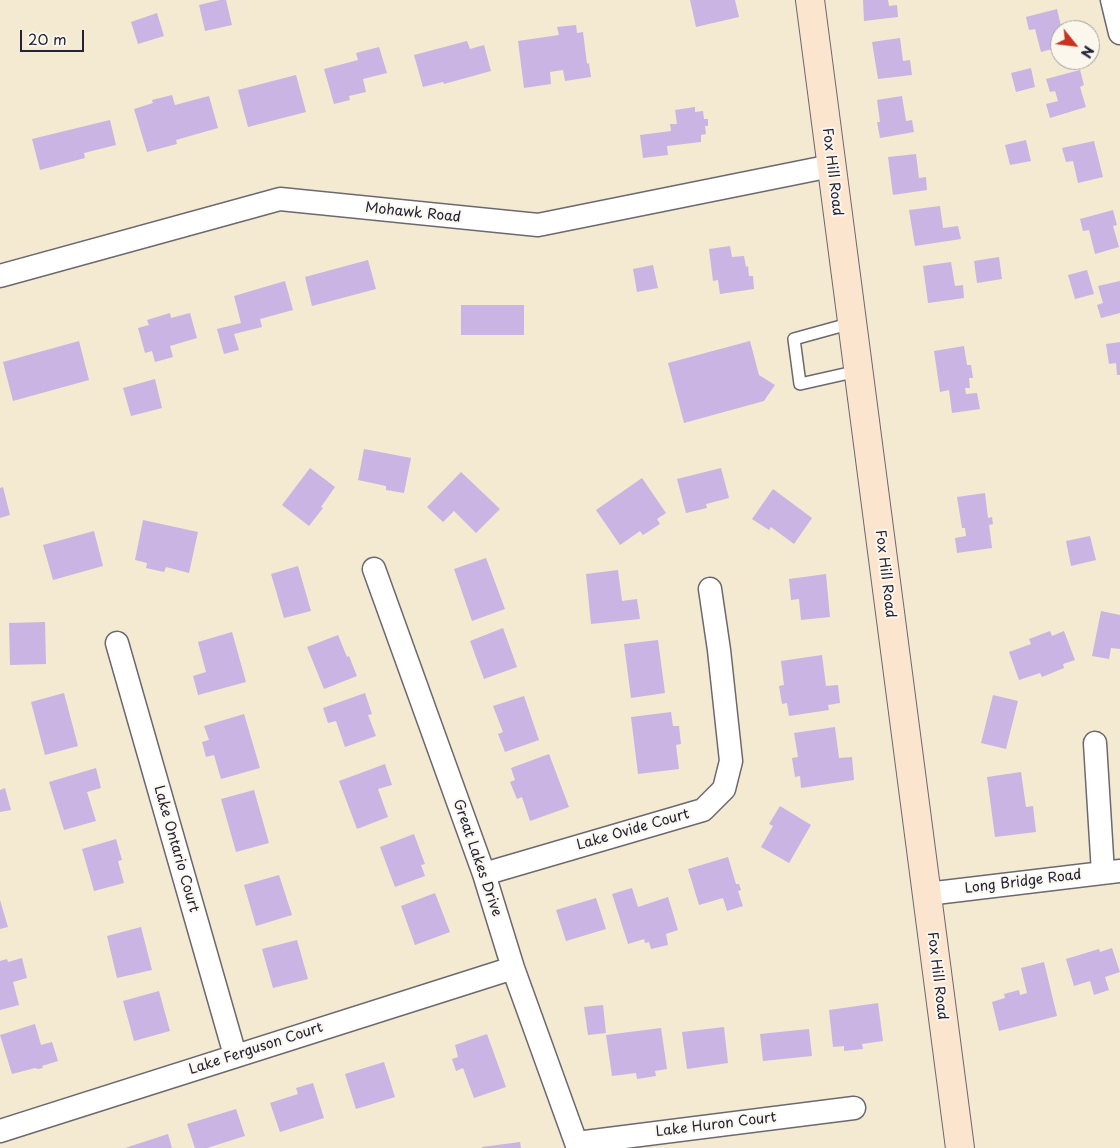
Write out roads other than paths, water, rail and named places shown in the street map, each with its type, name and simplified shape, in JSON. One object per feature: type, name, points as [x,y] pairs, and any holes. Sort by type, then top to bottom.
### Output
[{"type":"main road","name":"Fox Hill Road","points":[[810,0],[960,1148]]},
{"type":"street","points":[[1112,0],[1120,33]]},
{"type":"street","name":"Mohawk Road","points":[[0,276],[280,199],[538,225],[831,166]]},
{"type":"street","name":"Great Lakes Drive","points":[[374,569],[484,874],[513,968],[578,1145]]},
{"type":"street","name":"Lake Ovide Court","points":[[484,874],[703,810],[724,789],[731,761],[719,650],[710,589]]},
{"type":"street","name":"Lake Ontario Court","points":[[117,643],[235,1055]]},
{"type":"street","points":[[1095,743],[1112,872]]},
{"type":"street","name":"Long Bridge Road","points":[[927,894],[1112,872]]},
{"type":"street","name":"Lake Ferguson Court","points":[[0,1131],[513,968]]},
{"type":"street","name":"Lake Huron Court","points":[[578,1145],[854,1108]]},
{"type":"lane","points":[[852,323],[794,339],[800,384],[858,371]]}]
